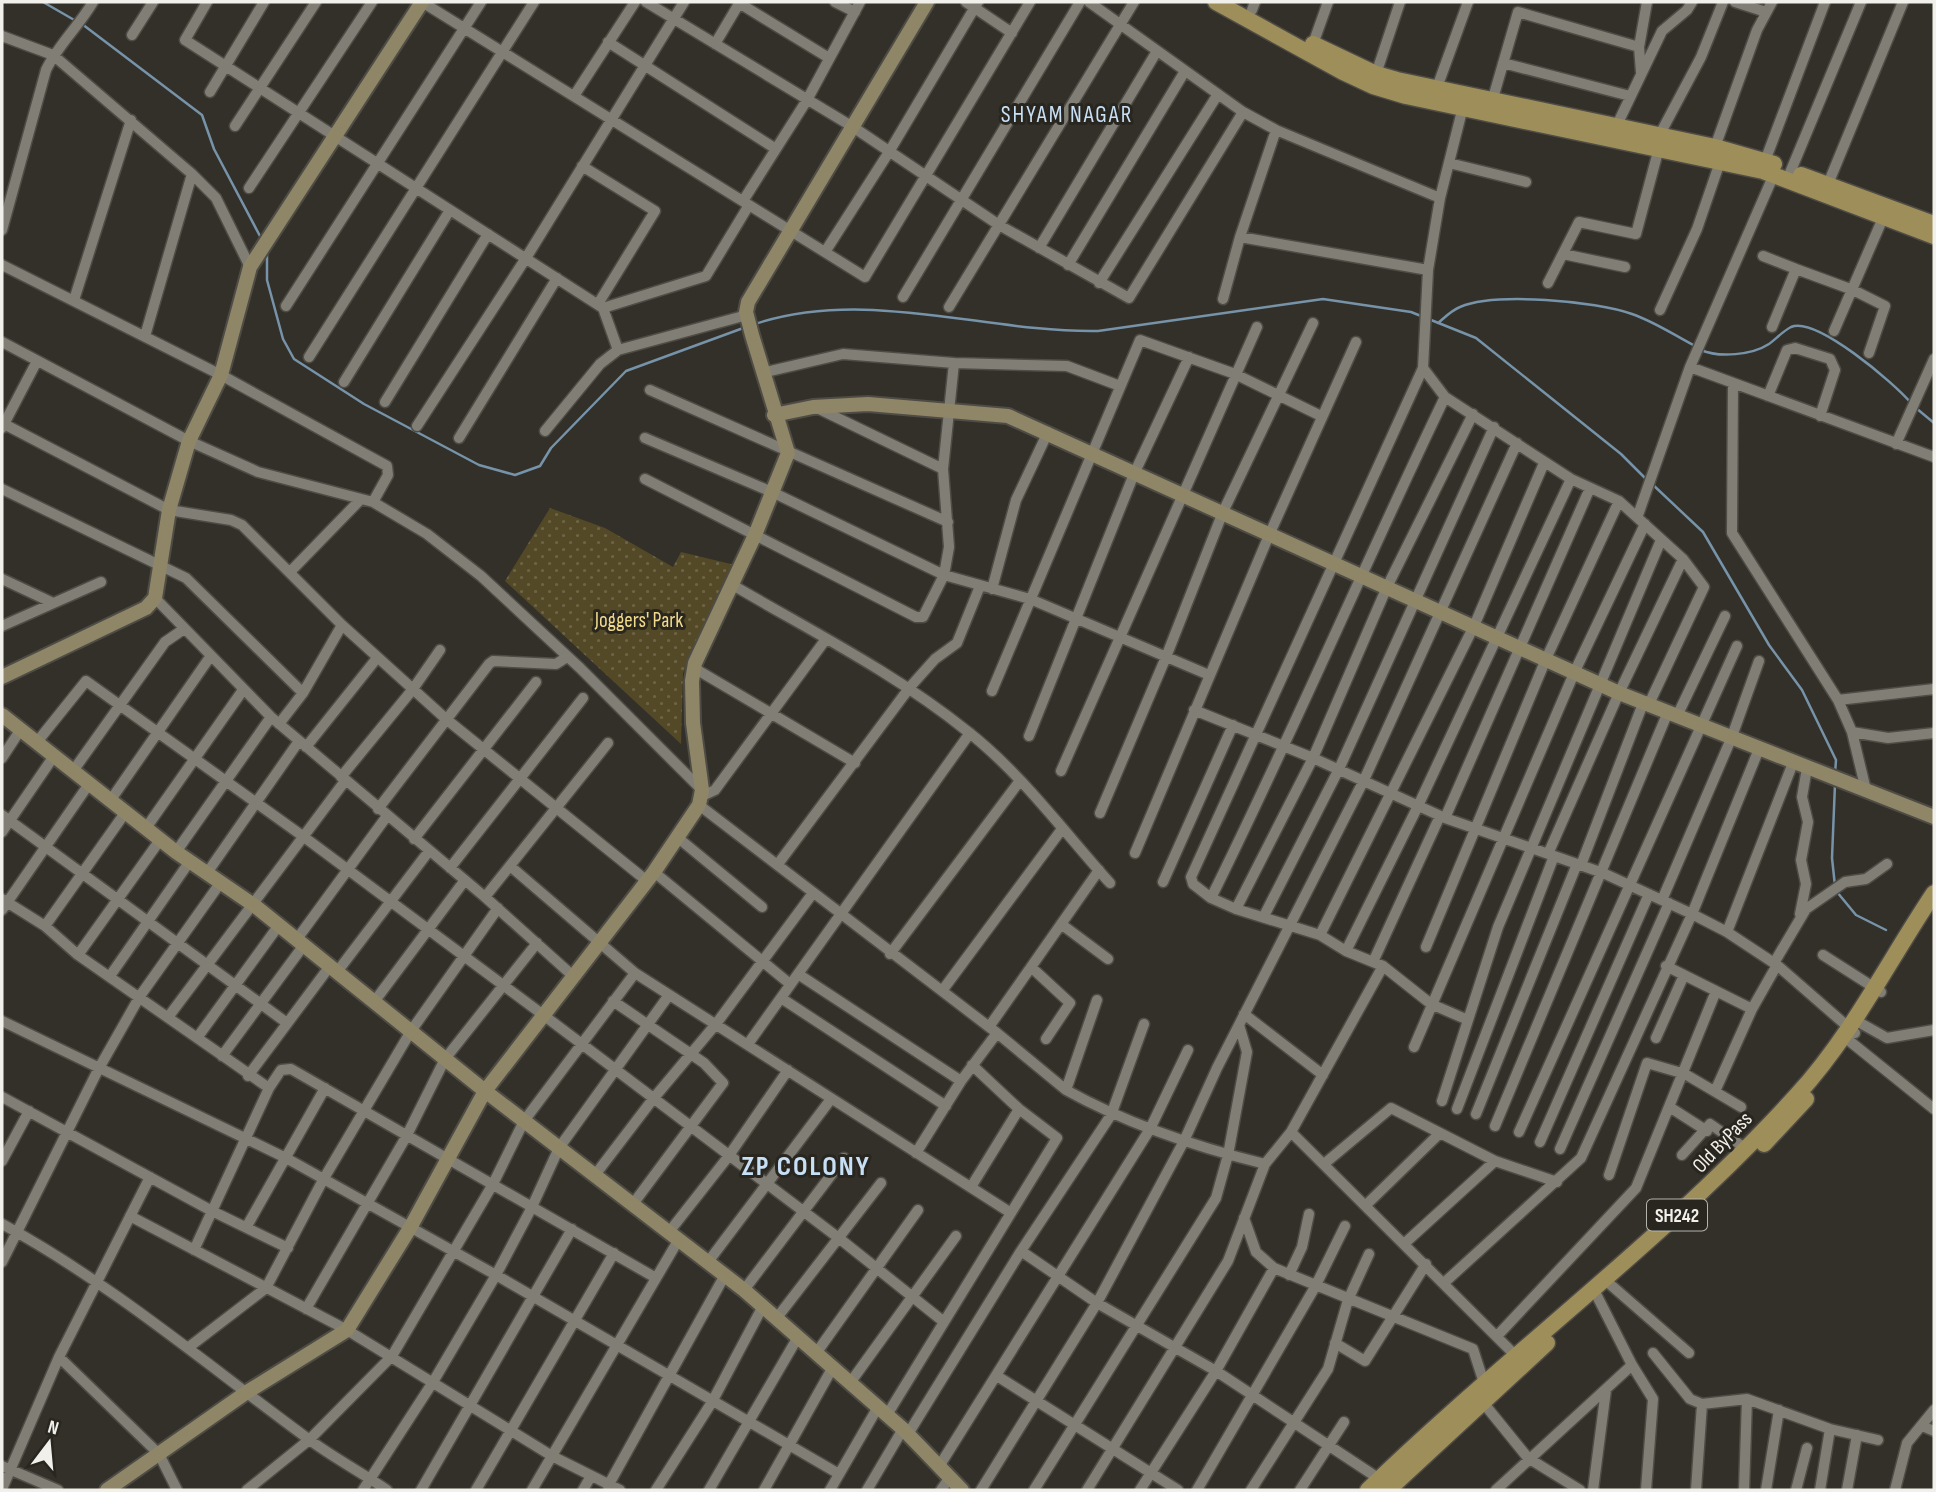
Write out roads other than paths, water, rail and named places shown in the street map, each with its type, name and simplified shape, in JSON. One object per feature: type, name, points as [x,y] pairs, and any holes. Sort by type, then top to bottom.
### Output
[{"type":"main road","points":[[1216,2],[1373,86],[1465,101],[1718,154],[1828,184],[1934,225]]},
{"type":"main road","points":[[1237,2],[1254,6],[1313,44],[1376,74],[1434,95]]},
{"type":"main road","points":[[1491,107],[1616,127],[1659,142]]},
{"type":"main road","points":[[1779,171],[1883,218],[1934,236]]},
{"type":"main road","name":"Old ByPass","points":[[1877,990],[1934,893]]},
{"type":"main road","name":"Old ByPass","points":[[1382,1487],[1483,1393],[1790,1119],[1934,908]]},
{"type":"main road","name":"Old ByPass","points":[[1602,1287],[1705,1190],[1797,1095],[1851,1030]]},
{"type":"street","points":[[132,35],[153,2]]},
{"type":"street","points":[[207,2],[184,39],[601,306],[618,350]]},
{"type":"street","points":[[210,92],[264,2]]},
{"type":"street","points":[[236,126],[316,2]]},
{"type":"street","points":[[249,188],[372,2]]},
{"type":"street","points":[[2,677],[146,608],[155,598],[169,510],[189,441],[221,376],[254,260],[422,2],[866,277],[1030,2]]},
{"type":"street","points":[[286,306],[481,2]]},
{"type":"street","points":[[309,358],[534,2]]},
{"type":"street","points":[[574,96],[635,2]]},
{"type":"street","points":[[646,2],[853,127],[999,225],[1125,297],[1132,297],[1243,112]]},
{"type":"street","points":[[416,426],[526,258],[684,2]]},
{"type":"street","points":[[835,2],[855,12]]},
{"type":"street","points":[[601,306],[706,276],[860,2]]},
{"type":"street","points":[[701,797],[693,723],[694,668],[755,535],[788,453],[774,415],[749,324],[748,302],[927,2]]},
{"type":"street","points":[[903,297],[1080,2]]},
{"type":"street","points":[[1089,2],[1243,112],[1276,130],[1440,198]]},
{"type":"street","points":[[949,307],[1134,2]]},
{"type":"street","points":[[1313,44],[1328,2]]},
{"type":"street","points":[[1376,74],[1400,2]]},
{"type":"street","points":[[1434,95],[1468,2]]},
{"type":"street","points":[[1641,72],[1639,47],[1647,2]]},
{"type":"street","points":[[1616,127],[1662,31],[1687,10],[1692,2]]},
{"type":"street","points":[[1548,283],[1579,222],[1636,234],[1659,142],[1701,57],[1723,2]]},
{"type":"street","points":[[1735,2],[1766,12]]},
{"type":"street","points":[[1661,310],[1697,229],[1718,154],[1766,12],[1772,2]]},
{"type":"street","points":[[1779,171],[1825,2]]},
{"type":"street","points":[[1414,1047],[1641,520],[1647,491],[1691,363],[1779,171],[1861,2]]},
{"type":"street","points":[[1828,184],[1903,2]]},
{"type":"street","points":[[715,44],[740,3],[829,58]]},
{"type":"street","points":[[2,230],[46,70],[53,55],[76,30],[92,4]]},
{"type":"street","points":[[825,252],[889,152],[973,4],[1012,33]]},
{"type":"street","points":[[1491,107],[1519,7],[1639,47]]},
{"type":"street","points":[[2,36],[53,55],[192,174],[216,198],[254,260]]},
{"type":"street","points":[[608,43],[776,149]]},
{"type":"street","points":[[1039,248],[1157,51]]},
{"type":"street","points":[[1503,63],[1630,96]]},
{"type":"street","points":[[1068,265],[1185,71]]},
{"type":"street","points":[[1099,283],[1218,94]]},
{"type":"street","points":[[1465,101],[1440,198],[1428,270],[1423,368],[1192,872],[1193,884],[1211,898],[1236,909],[1320,934],[1346,951],[1378,964],[1431,1004],[1468,1020]]},
{"type":"street","points":[[74,300],[131,120]]},
{"type":"street","points":[[1223,299],[1240,237],[1276,130]]},
{"type":"street","points":[[1449,163],[1526,182]]},
{"type":"street","points":[[582,166],[655,211],[601,306]]},
{"type":"street","points":[[145,336],[192,174]]},
{"type":"street","points":[[344,382],[450,210]]},
{"type":"street","points":[[1835,331],[1883,218]]},
{"type":"street","points":[[385,402],[488,234]]},
{"type":"street","points":[[1240,237],[1428,270]]},
{"type":"street","points":[[1563,254],[1625,267]]},
{"type":"street","points":[[1763,256],[1853,290],[1885,306],[1869,353]]},
{"type":"street","points":[[2,265],[145,336],[387,466],[388,475],[373,502]]},
{"type":"street","points":[[1772,327],[1796,269]]},
{"type":"street","points":[[460,439],[557,278]]},
{"type":"street","points":[[1100,813],[1223,512],[1312,323]]},
{"type":"street","points":[[545,431],[600,364],[618,350],[749,324]]},
{"type":"street","points":[[1061,771],[1256,327]]},
{"type":"street","points":[[992,691],[1140,340],[1235,374],[1321,416]]},
{"type":"street","points":[[2,342],[189,441],[258,472],[373,502],[427,534],[481,576],[567,657],[701,797],[778,864],[890,954],[993,1030],[1066,1090],[1111,1115],[1184,1142],[1265,1164]]},
{"type":"street","points":[[1135,853],[1270,533],[1356,342]]},
{"type":"street","points":[[1768,396],[1787,350],[1795,348],[1830,359],[1835,370],[1820,416]]},
{"type":"street","points":[[762,373],[843,354],[954,363],[1067,366],[1120,386]]},
{"type":"street","points":[[1029,736],[1133,474],[1189,357]]},
{"type":"street","points":[[1896,444],[1934,359]]},
{"type":"street","points":[[37,361],[3,426],[169,510],[238,522],[342,625],[446,719],[557,808],[790,984]]},
{"type":"street","points":[[645,478],[919,618],[927,614],[944,575],[949,547],[943,469],[954,363]]},
{"type":"street","points":[[1691,363],[1733,383],[1934,457]]},
{"type":"street","points":[[1423,368],[1445,397],[1544,463],[1619,501],[1683,559],[1704,587],[1646,703],[1476,1114]]},
{"type":"street","points":[[1733,383],[1732,533],[1838,699],[1852,732],[1860,788]]},
{"type":"street","points":[[1922,384],[1934,389]]},
{"type":"street","points":[[650,390],[948,522]]},
{"type":"street","points":[[1211,898],[1286,746],[1359,575],[1445,397]]},
{"type":"street","points":[[774,415],[813,407],[868,404],[1008,416],[1619,693],[1934,817]]},
{"type":"street","points":[[813,407],[943,469]]},
{"type":"street","points":[[1236,909],[1313,758],[1387,587],[1473,414]]},
{"type":"street","points":[[1264,916],[1339,769],[1413,599],[1493,427]]},
{"type":"street","points":[[992,589],[1016,500],[1048,432]]},
{"type":"street","points":[[645,438],[772,492],[944,575],[1030,599],[1209,675]]},
{"type":"street","points":[[981,1490],[1097,1303],[1184,1142],[1244,1014],[1364,780],[1517,443]]},
{"type":"street","points":[[1320,934],[1474,625],[1544,463]]},
{"type":"street","points":[[1346,951],[1418,807],[1571,479]]},
{"type":"street","points":[[1087,1490],[1228,1261],[1265,1164],[1291,1132],[1323,1075],[1378,964],[1590,488]]},
{"type":"street","points":[[2,489],[186,578],[303,694]]},
{"type":"street","points":[[290,572],[361,499]]},
{"type":"street","points":[[1426,947],[1546,659],[1619,501]]},
{"type":"street","points":[[1442,1101],[1498,927],[1661,540]]},
{"type":"street","points":[[1457,1108],[1551,855],[1619,693],[1683,559]]},
{"type":"street","points":[[2,579],[51,602]]},
{"type":"street","points":[[2,626],[101,582]]},
{"type":"street","points":[[731,584],[910,687],[970,733],[1019,782],[1110,883]]},
{"type":"street","points":[[778,864],[910,687],[935,659],[957,643],[968,623],[980,586]]},
{"type":"street","points":[[155,598],[210,657],[275,720],[498,908],[573,976]]},
{"type":"street","points":[[1495,1126],[1673,714],[1725,616]]},
{"type":"street","points":[[176,852],[226,780],[275,720],[303,694],[342,625]]},
{"type":"street","points":[[73,771],[165,642],[184,629]]},
{"type":"street","points":[[107,1490],[247,1392],[347,1330],[410,1228],[485,1091],[650,876],[701,797],[715,790],[773,715],[826,639]]},
{"type":"street","points":[[1519,1132],[1737,646]]},
{"type":"street","points":[[169,1016],[255,906],[343,779],[413,690],[440,650]]},
{"type":"street","points":[[110,801],[210,657]]},
{"type":"street","points":[[222,1056],[260,1004],[383,812],[484,667],[493,661],[556,664],[567,657]]},
{"type":"street","points":[[207,873],[256,802],[377,658]]},
{"type":"street","points":[[1560,1149],[1666,901],[1759,661]]},
{"type":"street","points":[[694,668],[855,763]]},
{"type":"street","points":[[37,742],[86,681],[465,956],[615,1072],[840,1239],[944,1322]]},
{"type":"street","points":[[414,839],[536,682]]},
{"type":"street","points":[[1838,699],[1934,689]]},
{"type":"street","points":[[146,828],[243,690]]},
{"type":"street","points":[[450,869],[583,698]]},
{"type":"street","points":[[1194,710],[1286,746],[1442,817],[1603,873],[1727,932],[1775,964],[1851,1030],[1934,1109]]},
{"type":"street","points":[[2,715],[176,852],[255,906],[485,1091],[744,1290],[906,1432],[962,1490]]},
{"type":"street","points":[[1163,882],[1233,725]]},
{"type":"street","points":[[2,758],[21,729]]},
{"type":"street","points":[[1852,732],[1888,738],[1934,733]]},
{"type":"street","points":[[748,1044],[970,733]]},
{"type":"street","points":[[485,897],[608,743]]},
{"type":"street","points":[[1445,1282],[1558,1182],[1581,1158],[1666,966],[1692,914],[1759,749]]},
{"type":"street","points":[[2,832],[6,818],[54,756]]},
{"type":"street","points":[[1716,1089],[1752,1009],[1800,915],[1806,884],[1801,860],[1808,822],[1802,797],[1805,767]]},
{"type":"street","points":[[1727,932],[1805,767]]},
{"type":"street","points":[[890,954],[1019,782]]},
{"type":"street","points":[[89,784],[3,904],[45,926],[78,955],[169,1016],[248,1076],[269,1088]]},
{"type":"street","points":[[45,926],[125,813]]},
{"type":"street","points":[[6,818],[287,1023]]},
{"type":"street","points":[[943,991],[1062,829]]},
{"type":"street","points":[[677,837],[762,907]]},
{"type":"street","points":[[78,955],[160,839]]},
{"type":"street","points":[[248,1076],[287,1023],[391,902],[429,851]]},
{"type":"street","points":[[110,976],[190,861]]},
{"type":"street","points":[[1800,915],[1848,881],[1866,879],[1887,864]]},
{"type":"street","points":[[510,866],[635,973],[1011,1213]]},
{"type":"street","points":[[916,1153],[1031,967],[1098,870]]},
{"type":"street","points":[[374,1002],[465,880]]},
{"type":"street","points":[[2,1262],[98,1070],[140,996],[221,882]]},
{"type":"street","points":[[595,1175],[653,1098],[716,1024],[813,894]]},
{"type":"street","points":[[1540,1142],[1649,894]]},
{"type":"street","points":[[190,1347],[266,1288],[323,1180],[411,1031],[498,908]]},
{"type":"street","points":[[1061,923],[1108,960]]},
{"type":"street","points":[[197,1038],[279,925]]},
{"type":"street","points":[[306,1309],[406,1137],[445,1059],[537,943]]},
{"type":"street","points":[[1822,955],[1877,990]]},
{"type":"street","points":[[1666,966],[1752,1009]]},
{"type":"street","points":[[1031,967],[1070,1003],[1046,1039]]},
{"type":"street","points":[[247,1490],[309,1440],[392,1356],[493,1184],[524,1121],[635,973]]},
{"type":"street","points":[[797,974],[961,1081]]},
{"type":"street","points":[[1656,1038],[1684,975]]},
{"type":"street","points":[[1498,1335],[1636,1188],[1685,1074],[1716,991]]},
{"type":"street","points":[[363,1490],[433,1382],[496,1275],[559,1148],[669,995]]},
{"type":"street","points":[[781,998],[946,1106]]},
{"type":"street","points":[[1066,1090],[1097,1000]]},
{"type":"street","points":[[613,1001],[691,1054],[723,1083],[633,1204]]},
{"type":"street","points":[[1244,1014],[1323,1075]]},
{"type":"street","points":[[2,1021],[98,1070],[286,1158],[496,1275],[839,1474]]},
{"type":"street","points":[[867,1490],[1111,1115],[1144,1024]]},
{"type":"street","points":[[1034,1490],[1216,1198],[1228,1155],[1247,1052],[1239,1025]]},
{"type":"street","points":[[1851,1030],[1887,1038],[1934,1030]]},
{"type":"street","points":[[940,1465],[1150,1129],[1188,1050]]},
{"type":"street","points":[[1609,1175],[1647,1063],[1685,1074],[1716,1089],[1741,1107]]},
{"type":"street","points":[[830,1490],[944,1322],[1058,1138],[1019,1109],[972,1065]]},
{"type":"street","points":[[194,1250],[269,1088],[286,1069],[366,1111],[531,1209],[572,1229],[656,1278]]},
{"type":"street","points":[[532,1490],[656,1278],[674,1236],[788,1070]]},
{"type":"street","points":[[247,1226],[325,1088]]},
{"type":"street","points":[[2,1097],[212,1211],[288,1248]]},
{"type":"street","points":[[708,1262],[831,1099]]},
{"type":"street","points":[[1324,1164],[1391,1108],[1438,1135],[1495,1161],[1558,1182]]},
{"type":"street","points":[[1671,1108],[1707,1131]]},
{"type":"street","points":[[971,1187],[1019,1109]]},
{"type":"street","points":[[2,1161],[29,1111]]},
{"type":"street","points":[[1682,1155],[1707,1131],[1710,1124],[1745,1148]]},
{"type":"street","points":[[1291,1132],[1445,1282],[1520,1360]]},
{"type":"street","points":[[1366,1205],[1438,1135]]},
{"type":"street","points":[[744,1290],[844,1158]]},
{"type":"street","points":[[1405,1243],[1495,1161]]},
{"type":"street","points":[[2,1489],[6,1468],[150,1177]]},
{"type":"street","points":[[776,1319],[881,1183]]},
{"type":"street","points":[[817,1352],[918,1210]]},
{"type":"street","points":[[1289,1275],[1302,1247],[1309,1214]]},
{"type":"street","points":[[130,1216],[347,1330],[552,1456],[620,1490]]},
{"type":"street","points":[[1244,1218],[1256,1252],[1274,1268],[1315,1287],[1473,1349],[1483,1393],[1528,1458],[1580,1490]]},
{"type":"street","points":[[2,1224],[98,1281],[190,1347],[309,1440],[387,1490]]},
{"type":"street","points":[[1197,1490],[1315,1287],[1345,1227]]},
{"type":"street","points":[[421,1490],[572,1229]]},
{"type":"street","points":[[850,1383],[956,1236]]},
{"type":"street","points":[[1021,1251],[1097,1303],[1216,1371],[1327,1446],[1382,1487]]},
{"type":"street","points":[[476,1490],[614,1253]]},
{"type":"street","points":[[1251,1490],[1328,1369],[1348,1300],[1369,1254]]},
{"type":"street","points":[[1335,1343],[1365,1361],[1391,1315],[1426,1264]]},
{"type":"street","points":[[1140,1490],[1216,1371],[1274,1268]]},
{"type":"street","points":[[608,1486],[725,1275]]},
{"type":"street","points":[[1602,1287],[1689,1353]]},
{"type":"street","points":[[1602,1287],[1632,1365],[1654,1399],[1646,1490]]},
{"type":"street","points":[[656,1490],[712,1402],[763,1306]]},
{"type":"street","points":[[709,1490],[798,1337]]},
{"type":"street","points":[[1653,1353],[1690,1399],[1702,1404],[1747,1399],[1830,1429],[1878,1440]]},
{"type":"street","points":[[59,1357],[159,1454],[177,1490]]},
{"type":"street","points":[[1496,1490],[1632,1365]]},
{"type":"street","points":[[764,1490],[792,1445],[833,1367]]},
{"type":"street","points":[[998,1376],[1178,1490]]},
{"type":"street","points":[[1593,1490],[1606,1390]]},
{"type":"street","points":[[1744,1490],[1747,1399]]},
{"type":"street","points":[[1696,1490],[1702,1404]]},
{"type":"street","points":[[1895,1490],[1908,1443],[1934,1409]]},
{"type":"street","points":[[1766,1490],[1779,1410]]},
{"type":"street","points":[[1300,1490],[1344,1422]]},
{"type":"street","points":[[1922,1426],[1934,1431]]},
{"type":"street","points":[[1820,1490],[1830,1429]]},
{"type":"street","points":[[1847,1490],[1857,1435]]},
{"type":"street","points":[[1796,1490],[1807,1448]]},
{"type":"street","points":[[6,1468],[46,1488],[58,1490]]},
{"type":"street","points":[[583,1490],[590,1476]]},
{"type":"street","points":[[941,1490],[950,1477]]},
{"type":"waterway","points":[[43,2],[76,21]]},
{"type":"waterway","points":[[82,24],[202,115],[214,149],[261,238]]},
{"type":"waterway","points":[[267,250],[267,280],[283,339],[294,359],[364,404],[479,465],[515,475],[540,466],[551,448],[626,371],[746,327]]},
{"type":"waterway","points":[[755,324],[798,314],[883,310],[1013,326],[1098,331],[1323,299],[1411,312],[1476,338],[1621,454],[1646,479]]},
{"type":"waterway","points":[[1438,323],[1457,308],[1476,302],[1520,299],[1571,302],[1632,314],[1695,346]]},
{"type":"waterway","points":[[1701,350],[1726,355],[1745,353],[1762,348],[1791,327],[1803,326],[1818,331],[1854,353],[1911,403]]},
{"type":"waterway","points":[[1916,408],[1934,423]]},
{"type":"waterway","points":[[1651,483],[1703,532],[1769,645],[1802,690],[1836,760],[1835,774]]},
{"type":"waterway","points":[[1835,784],[1832,858],[1835,886]]},
{"type":"waterway","points":[[1837,892],[1856,915],[1886,930]]},
{"type":"district","name":"SHYAM NAGAR","points":[[1067,114]]},
{"type":"district","name":"ZP COLONY","points":[[806,1165]]},
{"type":"park label","name":"Joggers' Park","points":[[639,620]]}]
